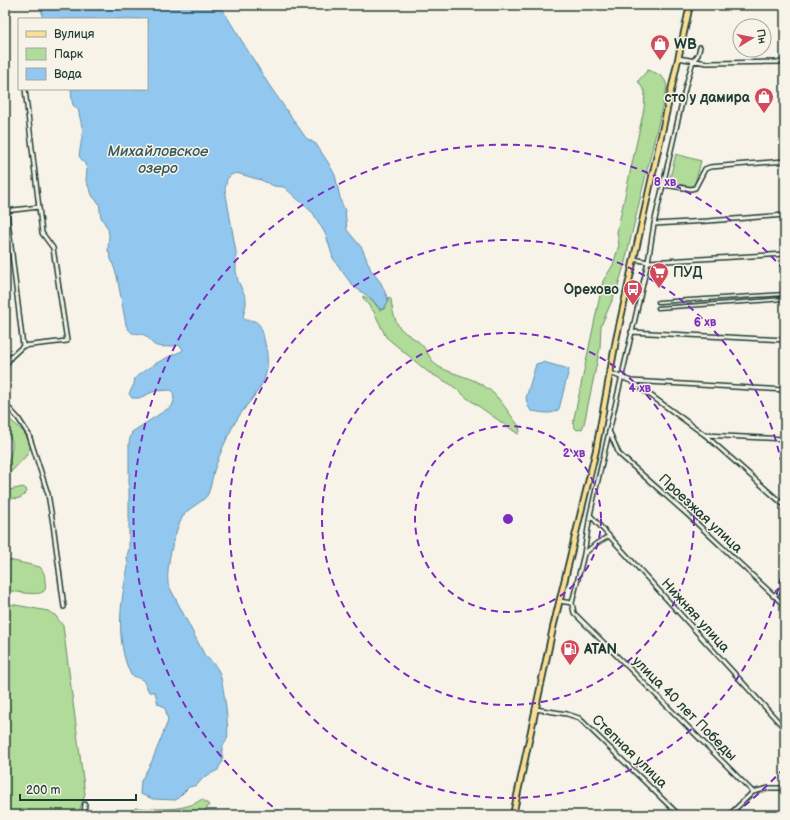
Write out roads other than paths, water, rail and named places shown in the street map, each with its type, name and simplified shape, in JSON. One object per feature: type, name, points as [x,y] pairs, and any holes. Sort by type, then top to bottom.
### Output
[{"type":"main road","points":[[513,815],[559,601],[596,450],[610,373],[634,259],[690,5]]},
{"type":"street","points":[[559,601],[572,603],[584,554],[590,515],[614,406],[622,378],[631,332],[648,262],[654,224],[686,85],[693,61],[696,58],[700,47]]},
{"type":"street","points":[[678,58],[693,61],[722,63],[785,62]]},
{"type":"street","points":[[5,367],[11,357],[23,346],[67,341],[52,248],[42,233],[25,90]]},
{"type":"street","points":[[664,185],[691,189],[697,186],[705,170],[710,167],[785,161]]},
{"type":"street","points":[[5,196],[23,346]]},
{"type":"street","points":[[6,211],[39,207]]},
{"type":"street","points":[[654,224],[785,215]]},
{"type":"street","points":[[634,259],[648,262],[785,254]]},
{"type":"street","points":[[658,302],[785,294]]},
{"type":"street","points":[[719,298],[719,304]]},
{"type":"street","points":[[658,308],[785,299]]},
{"type":"street","points":[[673,301],[673,307]]},
{"type":"street","points":[[631,332],[785,340]]},
{"type":"street","points":[[610,373],[631,381],[785,390]]},
{"type":"street","points":[[631,381],[705,435],[785,506]]},
{"type":"street","points":[[5,404],[30,435],[48,494],[64,607]]},
{"type":"street","name":"Проезжая улица","points":[[609,432],[619,454],[689,516],[785,606]]},
{"type":"street","points":[[705,435],[785,440]]},
{"type":"street","name":"Нижняя улица","points":[[590,515],[785,729]]},
{"type":"street","points":[[584,554],[597,543],[609,536]]},
{"type":"street","points":[[773,596],[785,587]]},
{"type":"street","name":"улица 40 лет Победы","points":[[572,603],[574,613],[753,792]]},
{"type":"street","name":"Степная улица","points":[[536,709],[567,714],[579,718],[679,815]]},
{"type":"street","points":[[729,815],[753,792],[770,788],[785,788]]},
{"type":"street","points":[[84,815],[85,804]]},
{"type":"water","name":"Михайловское озеро","points":[[42,5],[222,5],[224,12],[269,85],[306,138],[316,144],[329,164],[335,175],[341,202],[345,210],[347,230],[362,248],[371,270],[381,283],[388,302],[384,308],[380,309],[372,299],[353,286],[333,258],[326,235],[313,213],[284,187],[274,186],[261,180],[236,173],[227,179],[225,189],[236,252],[236,271],[238,281],[246,298],[243,317],[245,320],[252,320],[256,322],[261,328],[267,355],[267,368],[260,388],[239,416],[221,451],[208,494],[203,500],[183,516],[171,549],[168,568],[168,584],[205,656],[215,665],[219,672],[224,694],[228,727],[227,739],[222,748],[223,760],[218,770],[204,777],[197,785],[189,787],[176,800],[153,799],[140,794],[141,781],[152,761],[168,721],[166,711],[163,706],[158,704],[155,692],[149,692],[143,680],[131,675],[123,649],[120,622],[128,566],[127,555],[129,549],[129,442],[132,432],[172,406],[174,401],[173,392],[171,390],[155,391],[139,398],[132,398],[129,394],[135,378],[163,359],[182,351],[183,349],[179,345],[166,347],[156,346],[146,336],[132,333],[126,325],[117,276],[108,250],[108,229],[101,217],[99,203],[93,197],[86,181],[87,169],[79,156],[83,131],[78,109],[73,105],[71,90],[148,90],[148,18],[42,18]]},
{"type":"water","points":[[543,362],[569,369],[559,409],[550,413],[531,411],[526,398],[536,364]]},
{"type":"place","name":"WB","points":[[660,61]]},
{"type":"place","name":"сто у дамира","points":[[764,114]]},
{"type":"place","name":"ПУД","points":[[659,289]]},
{"type":"place","name":"Орехово","points":[[633,306]]},
{"type":"place","name":"ATAN","points":[[570,666]]}]
